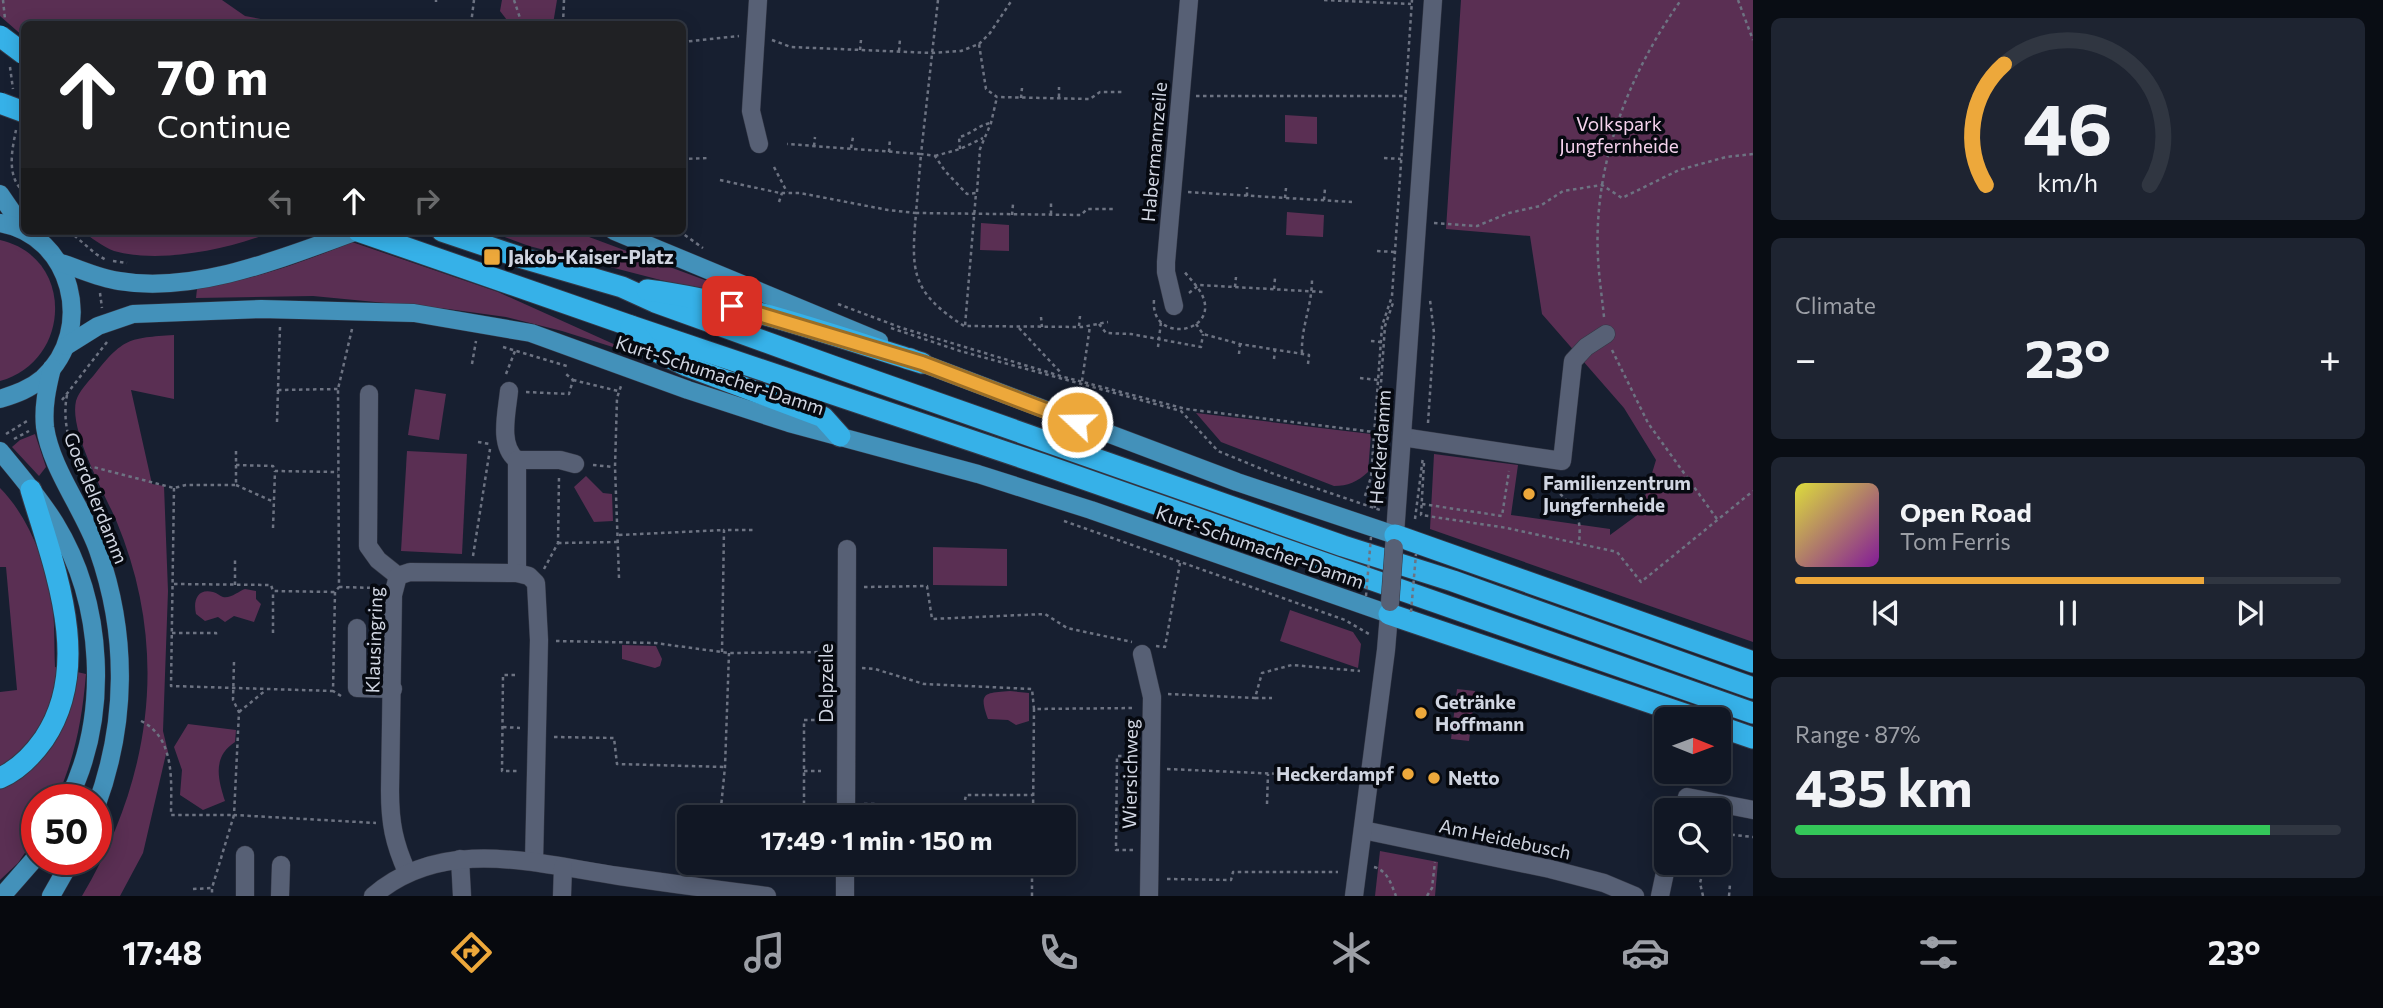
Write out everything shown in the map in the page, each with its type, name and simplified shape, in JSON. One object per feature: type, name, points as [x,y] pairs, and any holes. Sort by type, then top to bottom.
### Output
[{"type":"highway","points":[[0,36],[21,52]]},
{"type":"highway","points":[[0,103],[21,111]]},
{"type":"highway","points":[[369,235],[1044,464],[1753,713]]},
{"type":"highway","points":[[453,235],[622,287],[655,302],[848,371],[1753,688]]},
{"type":"highway","points":[[622,287],[691,296],[732,306],[922,363]]},
{"type":"highway","points":[[631,326],[645,346],[687,366],[823,417],[840,436]]},
{"type":"highway","points":[[0,778],[10,774],[37,748],[52,725],[64,695],[68,662],[64,609],[32,490]]},
{"type":"highway","points":[[1395,542],[1753,662]]},
{"type":"highway","points":[[1389,608],[1665,707]]},
{"type":"highway","points":[[1731,730],[1753,738]]},
{"type":"main road","points":[[0,194],[21,224]]},
{"type":"main road","points":[[0,223],[21,229]]},
{"type":"main road","points":[[0,399],[31,387],[52,369],[66,346],[71,329],[72,301],[67,280],[50,251],[31,235]]},
{"type":"main road","points":[[58,261],[120,282],[166,283],[242,271],[346,235]]},
{"type":"main road","points":[[624,235],[891,346],[922,363],[1395,542]]},
{"type":"main road","name":"Kurt-Schumacher-Damm","points":[[66,346],[98,326],[132,314],[261,309],[414,313],[531,333],[763,415],[978,474],[1389,608]]},
{"type":"main road","name":"Goerdelerdamm","points":[[52,369],[45,401],[47,435],[54,457],[98,549],[117,623],[121,664],[119,710],[112,758],[104,784]]},
{"type":"main road","points":[[3,444],[68,547],[83,587],[92,624],[96,667],[94,707],[89,740],[74,784]]},
{"type":"main road","points":[[2,896],[21,874]]},
{"type":"main road","points":[[51,896],[63,875]]},
{"type":"street","points":[[758,0],[751,111],[759,144]]},
{"type":"street","name":"Habermannzeile","points":[[1174,306],[1166,272],[1189,0]]},
{"type":"street","name":"Heckerdamm","points":[[1354,896],[1395,542],[1402,437],[1418,2]]},
{"type":"street","points":[[1402,437],[1425,446],[1562,461],[1573,361],[1586,347],[1606,334]]},
{"type":"street","points":[[509,391],[506,444],[512,457],[517,460],[567,462]]},
{"type":"street","points":[[369,394],[369,546],[396,583]]},
{"type":"street","points":[[517,460],[517,573]]},
{"type":"street","name":"Delpzeile","points":[[847,549],[851,805]]},
{"type":"street","name":"Klausingring","points":[[407,872],[397,850],[390,823],[396,583],[410,572],[470,572],[517,573],[529,576],[536,583]]},
{"type":"street","points":[[534,862],[539,640],[536,583]]},
{"type":"street","points":[[357,628],[357,688],[393,689]]},
{"type":"street","name":"Wiersichweg","points":[[1144,648],[1153,697],[1158,762],[1149,888]]},
{"type":"street","points":[[1731,806],[1753,810]]},
{"type":"street","name":"Am Heidebusch","points":[[1363,830],[1579,876],[1635,896]]},
{"type":"street","points":[[245,855],[245,896]]},
{"type":"street","points":[[373,896],[407,872],[422,866],[460,859],[496,857],[685,891],[767,896]]},
{"type":"street","points":[[460,859],[462,896]]},
{"type":"street","points":[[281,865],[281,896]]},
{"type":"street","points":[[562,896],[563,867]]},
{"type":"street","points":[[845,875],[845,896]]},
{"type":"street","points":[[1660,896],[1664,875]]},
{"type":"path","points":[[471,21],[474,0]]},
{"type":"path","points":[[513,0],[521,21]]},
{"type":"path","points":[[563,21],[565,0]]},
{"type":"path","points":[[938,0],[913,259],[925,293],[936,306],[965,326],[1079,327],[1108,322]]},
{"type":"path","points":[[766,38],[791,47],[932,53],[961,51],[979,44],[990,33],[1012,0]]},
{"type":"path","points":[[1324,0],[1418,2]]},
{"type":"path","points":[[1681,0],[1661,27],[1632,81],[1614,134],[1602,186],[1597,257],[1606,334],[1617,363],[1648,423],[1717,519]]},
{"type":"path","points":[[1738,0],[1753,40]]},
{"type":"path","points":[[1365,496],[1371,477],[1382,326],[1392,296],[1406,96],[1418,2]]},
{"type":"path","points":[[1374,489],[1385,326],[1395,294],[1418,2]]},
{"type":"path","points":[[686,42],[744,35]]},
{"type":"path","points":[[899,51],[900,39]]},
{"type":"path","points":[[822,48],[823,40]]},
{"type":"path","points":[[860,50],[861,40]]},
{"type":"path","points":[[979,44],[986,89],[997,97],[1090,99],[1100,92],[1122,92]]},
{"type":"path","points":[[1098,85],[1100,92]]},
{"type":"path","points":[[1058,98],[1059,87]]},
{"type":"path","points":[[1021,98],[1022,88]]},
{"type":"path","points":[[1247,96],[1248,89]]},
{"type":"path","points":[[1317,89],[1317,96]]},
{"type":"path","points":[[1358,89],[1358,96]]},
{"type":"path","points":[[1279,90],[1279,96]]},
{"type":"path","points":[[1180,96],[1406,96]]},
{"type":"path","points":[[965,326],[983,138],[992,123],[997,97]]},
{"type":"path","points":[[960,149],[958,137],[972,134],[981,125],[992,123]]},
{"type":"path","points":[[814,146],[815,137]]},
{"type":"path","points":[[851,149],[853,137]]},
{"type":"path","points":[[889,152],[890,138]]},
{"type":"path","points":[[787,144],[935,156],[960,149],[983,138]]},
{"type":"path","points":[[1432,223],[1477,226],[1509,213],[1540,206],[1563,191],[1602,186],[1622,198],[1679,170],[1726,157],[1753,154]]},
{"type":"path","points":[[935,156],[967,194],[976,193]]},
{"type":"path","points":[[686,159],[710,158]]},
{"type":"path","points":[[1384,158],[1402,159]]},
{"type":"path","points":[[774,167],[788,193]]},
{"type":"path","points":[[720,180],[782,193],[820,196],[916,213],[1081,215],[1087,209],[1113,209]]},
{"type":"path","points":[[16,181],[21,188]]},
{"type":"path","points":[[1247,187],[1247,196]]},
{"type":"path","points":[[1285,198],[1286,188]]},
{"type":"path","points":[[1324,200],[1325,188]]},
{"type":"path","points":[[1172,191],[1352,202]]},
{"type":"path","points":[[779,201],[782,193]]},
{"type":"path","points":[[818,204],[820,196]]},
{"type":"path","points":[[1090,201],[1090,209]]},
{"type":"path","points":[[853,210],[855,203]]},
{"type":"path","points":[[1051,203],[1051,215]]},
{"type":"path","points":[[1012,215],[1013,204]]},
{"type":"path","points":[[887,216],[888,210]]},
{"type":"path","points":[[74,235],[106,260],[131,264]]},
{"type":"path","points":[[672,235],[676,237]]},
{"type":"path","points":[[685,235],[709,252]]},
{"type":"path","points":[[687,244],[699,250]]},
{"type":"path","points":[[1377,251],[1395,251]]},
{"type":"path","points":[[1235,287],[1236,277]]},
{"type":"path","points":[[1274,289],[1275,278]]},
{"type":"path","points":[[1302,353],[1302,327],[1311,299],[1312,279]]},
{"type":"path","points":[[1174,306],[1199,285],[1323,292]]},
{"type":"path","points":[[100,288],[103,310]]},
{"type":"path","points":[[1429,300],[1434,333],[1421,515],[1507,528],[1617,552],[1641,582],[1753,491]]},
{"type":"path","points":[[1366,505],[1274,474],[1218,451],[1181,411],[914,337],[835,305],[1064,377],[1186,409],[1374,432]]},
{"type":"path","points":[[1079,327],[1080,316]]},
{"type":"path","points":[[1041,317],[1041,327]]},
{"type":"path","points":[[1003,319],[1003,327]]},
{"type":"path","points":[[1158,346],[1161,321]]},
{"type":"path","points":[[277,422],[280,324]]},
{"type":"path","points":[[1099,324],[1105,333],[1201,347]]},
{"type":"path","points":[[1196,324],[1203,334],[1240,344],[1309,355],[1308,364]]},
{"type":"path","points":[[334,691],[335,592],[339,587],[338,390],[352,326],[344,325]]},
{"type":"path","points":[[1082,382],[1090,326]]},
{"type":"path","points":[[1018,327],[1064,377]]},
{"type":"path","points":[[1200,353],[1203,334]]},
{"type":"path","points":[[58,405],[72,391],[114,335]]},
{"type":"path","points":[[469,336],[478,338],[471,364]]},
{"type":"path","points":[[1371,341],[1381,342]]},
{"type":"path","points":[[1239,354],[1240,344]]},
{"type":"path","points":[[499,345],[578,369]]},
{"type":"path","points":[[1274,359],[1275,350]]},
{"type":"path","points":[[515,351],[498,394],[509,391],[569,394],[572,379]]},
{"type":"path","points":[[566,374],[572,379],[619,391]]},
{"type":"path","points":[[1360,378],[1378,380]]},
{"type":"path","points":[[565,381],[572,379]]},
{"type":"path","points":[[618,578],[619,535],[615,467],[617,398],[623,380],[632,385]]},
{"type":"path","points":[[278,390],[338,390]]},
{"type":"path","points":[[65,415],[67,395]]},
{"type":"path","points":[[3,444],[33,418]]},
{"type":"path","points":[[3,444],[34,429]]},
{"type":"path","points":[[470,572],[490,444],[478,442]]},
{"type":"path","points":[[1416,503],[1425,446]]},
{"type":"path","points":[[236,449],[236,485]]},
{"type":"path","points":[[1422,504],[1502,516],[1511,455]]},
{"type":"path","points":[[536,583],[558,543],[567,462],[615,467]]},
{"type":"path","points":[[236,465],[273,466],[273,528]]},
{"type":"path","points":[[88,469],[93,467],[174,488],[186,485],[236,485],[274,502]]},
{"type":"path","points":[[275,471],[340,471]]},
{"type":"path","points":[[174,488],[171,686],[262,687],[334,691],[340,696],[353,696]]},
{"type":"path","points":[[1555,489],[1574,507],[1581,525],[1579,544]]},
{"type":"path","points":[[1054,517],[1345,620],[1373,635]]},
{"type":"path","points":[[722,652],[724,530]]},
{"type":"path","points":[[619,535],[755,530]]},
{"type":"path","points":[[1366,596],[1371,537]]},
{"type":"path","points":[[558,543],[619,542]]},
{"type":"path","points":[[1411,612],[1416,554]]},
{"type":"path","points":[[235,558],[235,585]]},
{"type":"path","points":[[847,586],[927,586],[932,619],[1045,614],[1067,628],[1144,648],[1165,647],[1181,563]]},
{"type":"path","points":[[339,587],[396,583]]},
{"type":"path","points":[[172,584],[271,585],[272,633]]},
{"type":"path","points":[[273,591],[335,592]]},
{"type":"path","points":[[172,633],[216,633],[216,637]]},
{"type":"path","points":[[539,640],[655,643],[729,653],[847,651]]},
{"type":"path","points":[[721,805],[729,653]]},
{"type":"path","points":[[212,896],[234,815],[239,712],[233,700],[234,662]]},
{"type":"path","points":[[1255,698],[1262,673],[1292,665],[1360,671]]},
{"type":"path","points":[[859,668],[875,669],[924,684],[1032,689],[1033,805]]},
{"type":"path","points":[[515,675],[503,675],[502,771],[536,771]]},
{"type":"path","points":[[239,712],[266,689]]},
{"type":"path","points":[[1165,694],[1272,698]]},
{"type":"path","points":[[1034,709],[1152,708]]},
{"type":"path","points":[[804,805],[804,720],[821,720]]},
{"type":"path","points":[[141,721],[147,724],[160,740],[171,761],[171,815],[234,815],[377,823]]},
{"type":"path","points":[[537,737],[614,738],[617,764],[725,767]]},
{"type":"path","points":[[1150,850],[1116,850],[1117,756],[1268,774],[1350,777]]},
{"type":"path","points":[[804,771],[821,771]]},
{"type":"path","points":[[1267,804],[1268,774]]},
{"type":"path","points":[[964,805],[966,795],[1033,795]]},
{"type":"path","points":[[1731,835],[1753,838]]},
{"type":"path","points":[[1427,896],[1432,888],[1435,858]]},
{"type":"path","points":[[1373,866],[1380,868],[1388,876],[1396,896]]},
{"type":"path","points":[[1149,888],[1231,880],[1233,872],[1338,872]]},
{"type":"path","points":[[1032,875],[1032,896]]},
{"type":"path","points":[[1702,875],[1700,883],[1703,896]]},
{"type":"path","points":[[1729,896],[1730,884]]},
{"type":"path","points":[[193,889],[212,888]]},
{"type":"green space","points":[[0,0],[222,0],[245,16],[272,21],[21,21],[21,34],[0,16]]},
{"type":"green space","points":[[502,0],[557,0],[554,21],[508,21],[500,11]]},
{"type":"green space","name":"Volkspark Jungfernheide","points":[[1461,0],[1753,0],[1753,642],[1430,529],[1434,454],[1518,465],[1511,515],[1610,529],[1610,535],[1640,513],[1656,460],[1624,408],[1542,314],[1530,236],[1446,229]]},
{"type":"green space","points":[[1285,115],[1317,117],[1317,144],[1285,142]]},
{"type":"green space","points":[[1287,212],[1324,215],[1323,237],[1286,235]]},
{"type":"green space","points":[[981,223],[1009,225],[1009,251],[980,250]]},
{"type":"green space","points":[[87,235],[264,235],[217,249],[174,255],[132,255],[114,251]]},
{"type":"green space","points":[[500,235],[584,235],[804,317],[529,246]]},
{"type":"green space","points":[[0,240],[24,250],[42,266],[52,287],[55,309],[51,332],[41,353],[24,370],[0,381]]},
{"type":"green space","points":[[352,242],[498,292],[638,355],[506,317],[448,309],[313,296],[196,298],[197,289],[276,270]]},
{"type":"green space","points":[[174,335],[174,399],[131,390],[152,484],[164,486],[168,591],[163,731],[168,752],[143,853],[120,896],[82,896],[93,875],[112,875],[112,836],[138,759],[146,712],[147,665],[143,617],[133,568],[116,520],[82,444],[75,414],[76,401],[86,384],[112,354],[128,342]]},
{"type":"green space","points":[[415,389],[446,394],[439,440],[408,435]]},
{"type":"green space","points":[[1196,413],[1371,434],[1368,472],[1352,483],[1334,486],[1221,442]]},
{"type":"green space","points":[[35,434],[46,467],[39,476],[12,447],[20,440]]},
{"type":"green space","points":[[407,451],[467,454],[462,554],[401,551]]},
{"type":"green space","points":[[586,476],[603,493],[612,494],[613,521],[594,522],[574,487]]},
{"type":"green space","points":[[0,488],[27,526],[45,571],[53,609],[55,667],[86,674],[77,739],[62,784],[21,784],[21,859],[0,880],[0,692],[17,690],[6,567],[0,567]]},
{"type":"green space","points":[[933,547],[1007,549],[1007,586],[933,585]]},
{"type":"green space","points":[[245,589],[256,591],[256,599],[261,604],[254,622],[234,616],[225,622],[218,617],[205,621],[196,614],[196,600],[203,592],[213,592],[226,597]]},
{"type":"green space","points":[[1290,610],[1353,632],[1361,644],[1358,668],[1280,641]]},
{"type":"green space","points":[[622,645],[656,646],[662,659],[660,666],[655,668],[622,659]]},
{"type":"green space","points":[[1457,689],[1475,691],[1469,741],[1451,739]]},
{"type":"green space","points":[[1010,691],[1029,693],[1029,721],[1016,725],[1008,720],[988,719],[984,704],[986,696]]},
{"type":"green space","points":[[188,724],[236,730],[235,742],[220,761],[220,785],[225,801],[203,810],[180,795],[182,770],[174,747]]},
{"type":"green space","points":[[1380,851],[1438,862],[1435,896],[1375,896]]},
{"type":"place","name":"Jakob-Kaiser-Platz","points":[[492,257]]},
{"type":"place","name":"Familienzentrum Jungfernheide","points":[[1529,494]]},
{"type":"place","name":"Getränke Hoffmann","points":[[1421,713]]},
{"type":"place","name":"Heckerdampf","points":[[1408,774]]},
{"type":"place","name":"Netto","points":[[1434,778]]},
{"type":"route","points":[[732,306],[922,363],[1077,422]]}]
